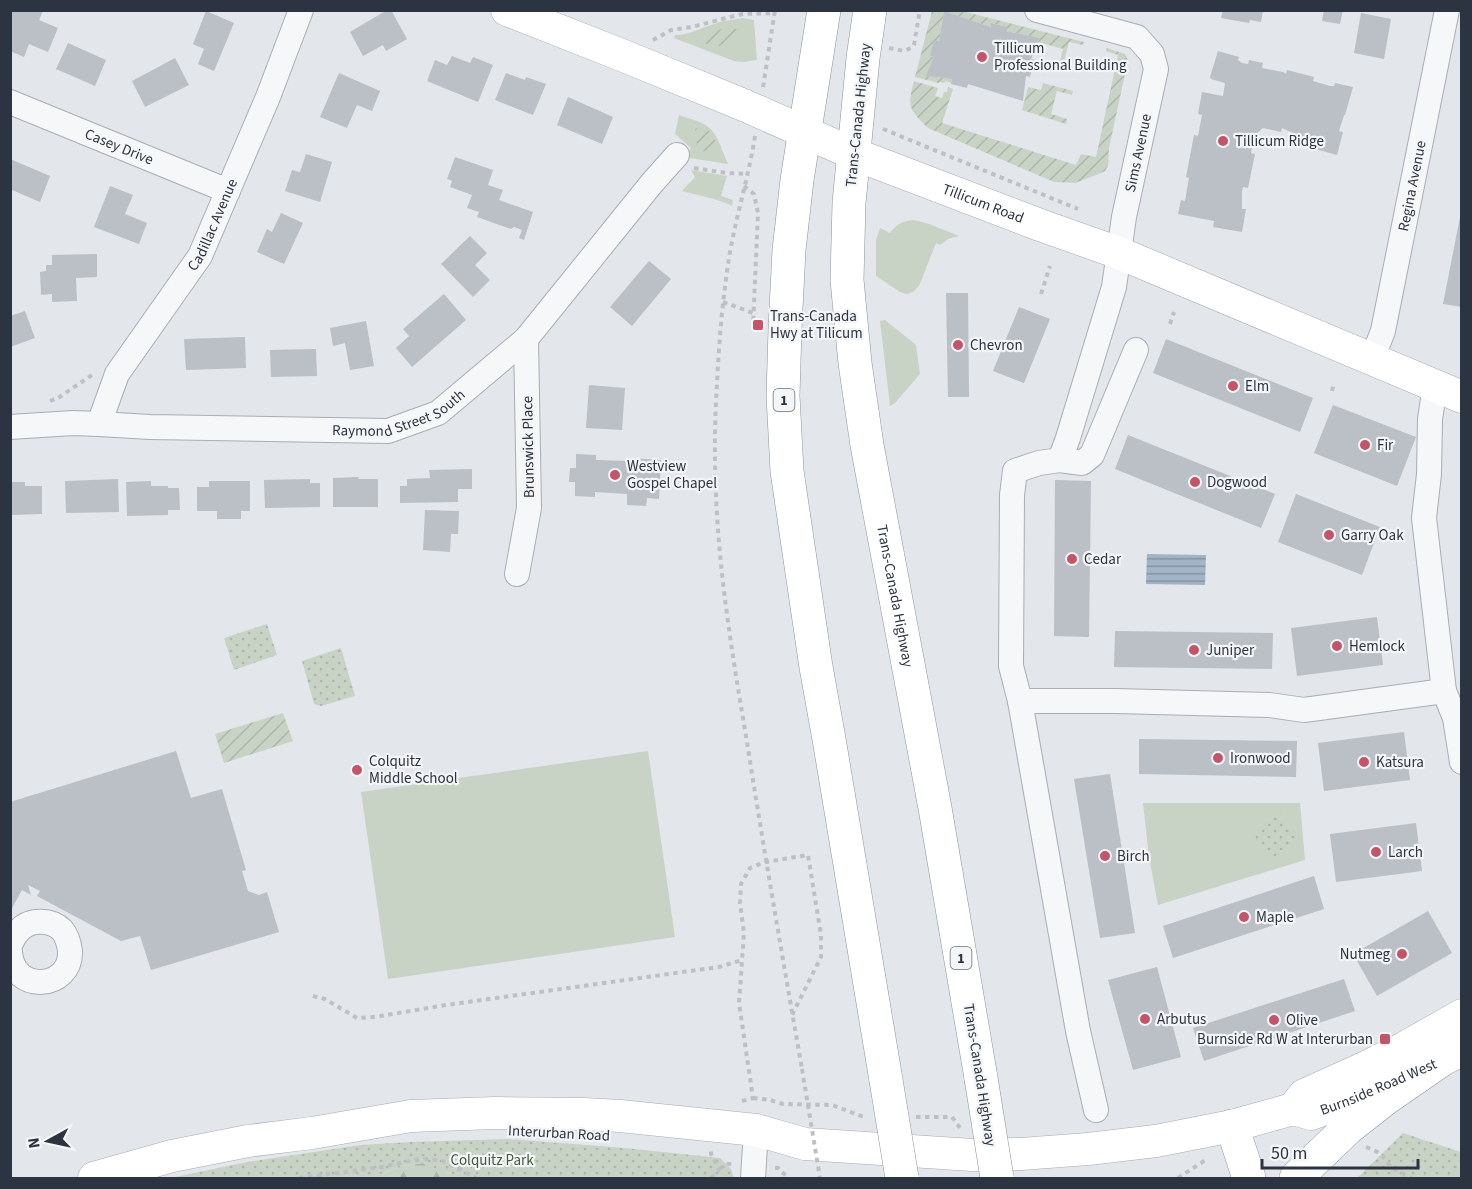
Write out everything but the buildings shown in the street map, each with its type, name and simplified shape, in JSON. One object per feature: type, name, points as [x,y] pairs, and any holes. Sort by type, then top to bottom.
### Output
[{"type":"highway","name":"1","points":[[824,10],[797,180],[789,250],[783,396],[787,471],[816,667],[902,1179]]},
{"type":"highway","name":"Trans-Canada Highway","points":[[870,10],[849,203],[847,280],[855,363],[867,445],[933,796],[997,1179]]},
{"type":"highway","points":[[1296,1179],[1348,1128],[1385,1099],[1451,1056]]},
{"type":"highway","points":[[1232,1126],[1249,1179]]},
{"type":"main road","name":"Tillicum Road","points":[[507,10],[746,106],[854,154],[1119,253],[1448,392]]},
{"type":"main road","points":[[94,1179],[172,1156],[248,1140],[312,1133],[411,1116],[514,1112],[620,1116],[712,1126],[754,1153],[805,1144],[926,1153],[1022,1154],[1156,1141],[1232,1126],[1293,1109],[1304,1095],[1384,1058],[1461,1015]]},
{"type":"main road","name":"Burnside Road West","points":[[1293,1109],[1311,1114],[1451,1056]]},
{"type":"main road","name":"Interurban Road","points":[[312,1133],[439,1130],[539,1131],[627,1137],[754,1153]]},
{"type":"street","name":"Cadillac Avenue","points":[[99,424],[117,374],[200,256],[268,97],[301,10]]},
{"type":"street","name":"Sims Avenue","points":[[1037,10],[1137,37],[1152,54],[1156,69],[1124,217],[1114,287],[1060,460]]},
{"type":"street","name":"Regina Avenue","points":[[1372,359],[1383,331],[1447,10]]},
{"type":"street","name":"Casey Drive","points":[[10,102],[228,191]]},
{"type":"street","name":"Raymond Street South","points":[[10,427],[73,423],[388,431],[438,413],[526,339],[677,155]]},
{"type":"street","name":"Brunswick Place","points":[[519,564],[529,508],[526,339]]},
{"type":"street","points":[[1096,1110],[1078,1031],[1020,701],[1011,666],[1012,495],[1014,471],[1039,463],[1060,460],[1082,464],[1092,455],[1136,350]]},
{"type":"street","points":[[1448,392],[1430,419],[1429,474],[1424,518],[1444,691],[1455,718],[1461,762]]},
{"type":"street","points":[[1020,701],[1269,705],[1304,710],[1444,691]]},
{"type":"street","points":[[10,945],[17,931],[31,923],[47,922],[61,929],[69,942],[70,958],[63,972],[57,977],[50,981],[34,982],[15,978],[10,952]]},
{"type":"path","points":[[887,47],[904,51],[914,45],[920,10]]},
{"type":"path","points":[[671,30],[743,14],[774,12],[767,59]]},
{"type":"path","points":[[881,128],[1086,212]]},
{"type":"path","points":[[677,155],[690,167],[747,174]]},
{"type":"path","points":[[751,159],[730,251],[723,302],[716,385],[718,531],[731,645],[820,1179]]},
{"type":"path","points":[[744,186],[753,194],[758,213],[753,326]]},
{"type":"path","points":[[1041,294],[1050,266]]},
{"type":"path","points":[[723,302],[753,313]]},
{"type":"path","points":[[1170,324],[1174,312]]},
{"type":"path","points":[[48,402],[58,398],[95,373]]},
{"type":"path","points":[[1332,391],[1334,382]]},
{"type":"path","points":[[753,1098],[739,1003],[744,933],[740,903],[741,884],[750,868],[766,862],[808,855],[821,935],[821,957],[792,1015]]},
{"type":"path","points":[[313,996],[325,999],[357,1018],[375,1017],[710,968],[742,960]]},
{"type":"path","points":[[738,1103],[753,1098],[783,1104],[832,1105],[861,1116],[872,1116]]},
{"type":"path","points":[[909,1117],[952,1117]]},
{"type":"path","points":[[1348,1128],[1366,1147],[1380,1153],[1391,1167],[1411,1179]]},
{"type":"path","points":[[299,1179],[382,1167],[419,1159],[442,1161],[476,1179]]},
{"type":"path","points":[[1178,1179],[1203,1161]]},
{"type":"green space","points":[[932,11],[944,11],[939,41],[930,56],[934,57],[927,76],[952,79],[951,83],[945,81],[939,83],[915,77]]},
{"type":"green space","points":[[944,11],[962,11],[1084,42],[1083,45],[1069,42],[1062,69],[1058,68],[1063,49],[1038,42],[1040,38],[1006,31],[1007,27],[992,23],[991,27]]},
{"type":"green space","points":[[742,18],[754,20],[757,60],[734,61],[674,38],[675,35]]},
{"type":"green space","points":[[718,30],[740,31],[739,40],[722,46],[704,43],[703,39]]},
{"type":"green space","points":[[1107,48],[1125,54],[1128,60],[1109,148],[1108,166],[1105,171],[1075,183],[1054,182],[928,128],[911,107],[914,81],[938,88],[935,96],[942,98],[948,87],[953,89],[942,123],[1076,165],[1081,154],[1096,157],[1118,55],[1106,51]]},
{"type":"green space","points":[[1043,83],[1073,91],[1072,95],[1057,91],[1051,114],[1067,119],[1066,124],[1022,110],[1028,87],[1041,90]]},
{"type":"green space","points":[[679,115],[711,129],[728,164],[689,158],[687,154],[691,148],[675,134]]},
{"type":"green space","points":[[701,127],[707,128],[716,142],[715,152],[712,154],[700,149],[696,143],[695,130]]},
{"type":"green space","points":[[691,170],[727,176],[721,196],[733,200],[732,206],[682,191],[695,177]]},
{"type":"green space","points":[[914,220],[959,236],[948,239],[940,245],[936,243],[919,286],[913,292],[906,294],[876,276],[876,240],[880,228],[890,233],[900,224]]},
{"type":"green space","points":[[885,320],[916,345],[920,374],[890,406],[880,321]]},
{"type":"green space","points":[[267,624],[277,655],[234,670],[224,638]]},
{"type":"green space","points":[[341,648],[355,696],[321,706],[314,704],[302,661]]},
{"type":"green space","points":[[283,713],[293,741],[224,763],[215,734]]},
{"type":"green space","points":[[648,751],[675,937],[388,979],[361,792]]},
{"type":"green space","points":[[1143,803],[1300,803],[1305,860],[1158,905],[1149,857]]},
{"type":"green space","points":[[1279,812],[1299,836],[1272,859],[1254,838],[1255,832]]},
{"type":"green space","points":[[1403,1133],[1461,1152],[1461,1178],[1357,1178]]},
{"type":"green space","name":"Colquitz Park","points":[[508,1139],[720,1158],[731,1169],[734,1178],[460,1178],[423,1163],[403,1166],[369,1178],[170,1178],[247,1162],[360,1145]]},
{"type":"green space","points":[[423,1163],[460,1178],[369,1178],[403,1166]]},
{"type":"water","points":[[1147,554],[1206,555],[1205,585],[1146,584]]},
{"type":"place","name":"Tillicum Professional Building","points":[[982,57]]},
{"type":"place","name":"Tillicum Ridge","points":[[1223,141]]},
{"type":"place","name":"Trans-Canada Hwy at Tilicum","points":[[758,325]]},
{"type":"place","name":"Chevron","points":[[958,345]]},
{"type":"place","name":"Elm","points":[[1233,386]]},
{"type":"place","name":"Fir","points":[[1365,445]]},
{"type":"place","name":"Westview Gospel Chapel","points":[[615,475]]},
{"type":"place","name":"Dogwood","points":[[1195,482]]},
{"type":"place","name":"Garry Oak","points":[[1329,535]]},
{"type":"place","name":"Cedar","points":[[1072,559]]},
{"type":"place","name":"Hemlock","points":[[1337,646]]},
{"type":"place","name":"Juniper","points":[[1194,650]]},
{"type":"place","name":"Ironwood","points":[[1218,758]]},
{"type":"place","name":"Katsura","points":[[1364,762]]},
{"type":"place","name":"Colquitz Middle School","points":[[357,770]]},
{"type":"place","name":"Larch","points":[[1376,852]]},
{"type":"place","name":"Birch","points":[[1105,856]]},
{"type":"place","name":"Maple","points":[[1244,917]]},
{"type":"place","name":"Nutmeg","points":[[1402,954]]},
{"type":"place","name":"Arbutus","points":[[1145,1019]]},
{"type":"place","name":"Olive","points":[[1274,1020]]},
{"type":"place","name":"Burnside Rd W at Interurban","points":[[1385,1039]]}]
